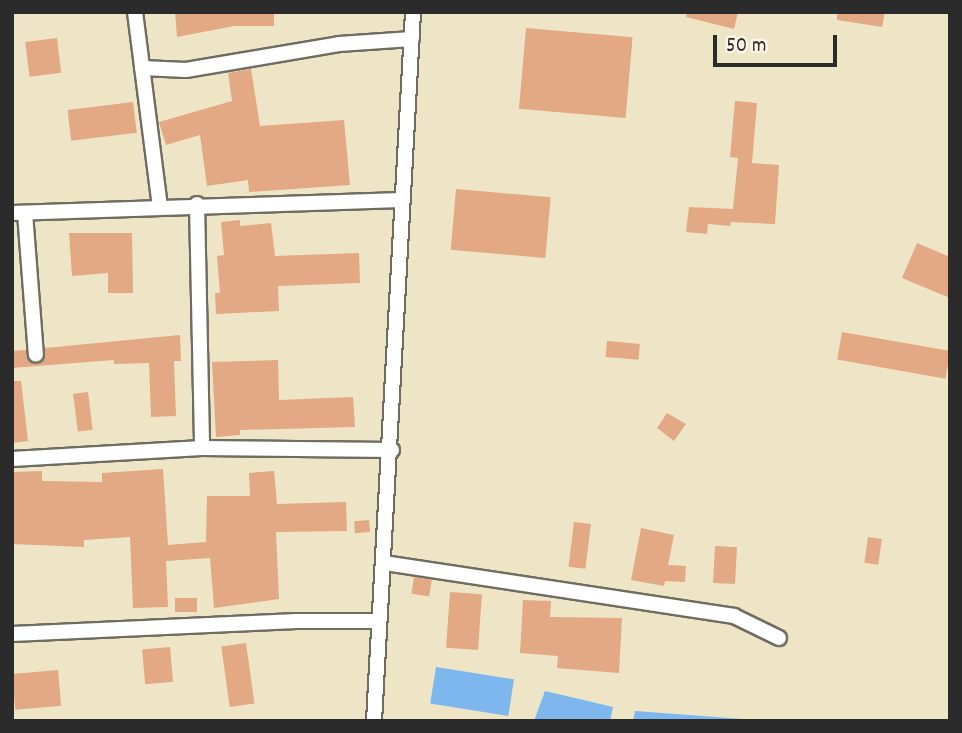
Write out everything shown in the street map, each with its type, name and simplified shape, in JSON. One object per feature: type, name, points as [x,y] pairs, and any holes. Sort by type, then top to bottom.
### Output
[{"type":"street","points":[[135,12],[160,207]]},
{"type":"street","points":[[374,721],[392,450],[413,12]]},
{"type":"street","points":[[142,68],[186,70],[340,44],[412,39]]},
{"type":"street","points":[[36,355],[18,213],[197,204],[402,200]]},
{"type":"street","points":[[197,204],[202,448]]},
{"type":"street","points":[[12,459],[202,448],[392,450]]},
{"type":"street","points":[[384,564],[734,616],[779,638]]},
{"type":"street","points":[[12,634],[297,621],[379,621]]},
{"type":"water","points":[[436,667],[514,679],[508,716],[430,704]]},
{"type":"water","points":[[545,691],[613,707],[610,721],[534,721]]},
{"type":"water","points":[[635,711],[743,719],[633,721]]},
{"type":"building","points":[[175,12],[274,12],[274,26],[234,26],[177,37]]},
{"type":"building","points":[[687,12],[738,12],[734,29],[686,17]]},
{"type":"building","points":[[837,12],[885,12],[882,27],[837,20]]},
{"type":"building","points":[[526,28],[633,37],[626,118],[519,109]]},
{"type":"building","points":[[57,38],[61,73],[30,77],[25,42]]},
{"type":"building","points":[[251,69],[260,126],[344,120],[350,185],[249,192],[248,180],[207,186],[200,135],[166,145],[159,122],[232,101],[228,73]]},
{"type":"building","points":[[735,101],[757,103],[752,163],[779,165],[775,224],[708,224],[707,234],[686,232],[689,207],[733,209],[738,158],[730,157]]},
{"type":"building","points":[[133,102],[137,133],[71,141],[67,110]]},
{"type":"building","points":[[456,189],[551,197],[545,258],[451,250]]},
{"type":"building","points":[[240,220],[240,226],[271,223],[275,256],[359,253],[360,283],[278,286],[279,311],[216,314],[215,293],[220,293],[217,256],[224,255],[221,222]]},
{"type":"building","points":[[69,233],[132,233],[133,293],[108,293],[108,273],[72,276]]},
{"type":"building","points":[[917,243],[950,257],[950,298],[902,278]]},
{"type":"building","points":[[842,332],[950,351],[945,379],[837,360]]},
{"type":"building","points":[[180,335],[181,361],[174,361],[176,416],[151,417],[149,363],[114,364],[114,360],[12,368],[12,351],[26,350],[29,361],[37,364],[44,360],[45,348]]},
{"type":"building","points":[[607,341],[640,344],[638,360],[606,357]]},
{"type":"building","points":[[278,360],[279,400],[353,397],[355,427],[240,430],[240,435],[216,437],[212,362]]},
{"type":"building","points":[[12,381],[21,381],[28,441],[12,443]]},
{"type":"building","points":[[88,392],[93,430],[78,432],[73,394]]},
{"type":"building","points":[[667,413],[686,424],[674,441],[657,428]]},
{"type":"building","points":[[163,469],[168,545],[206,542],[207,496],[250,496],[249,473],[274,471],[277,504],[346,502],[347,531],[276,532],[279,599],[214,608],[210,558],[166,561],[168,607],[133,608],[130,537],[84,540],[84,547],[12,544],[12,472],[42,471],[42,481],[102,482],[102,473]]},
{"type":"building","points":[[369,520],[370,532],[355,533],[354,521]]},
{"type":"building","points":[[574,522],[591,524],[585,569],[569,567]]},
{"type":"building","points":[[641,528],[674,535],[668,565],[686,566],[685,582],[665,581],[664,586],[631,580]]},
{"type":"building","points":[[868,537],[882,539],[878,565],[864,563]]},
{"type":"building","points":[[715,546],[737,547],[735,584],[713,583]]},
{"type":"building","points":[[414,577],[432,580],[429,597],[411,594]]},
{"type":"building","points":[[450,592],[482,594],[478,650],[446,648]]},
{"type":"building","points":[[175,598],[197,598],[197,612],[175,612]]},
{"type":"building","points":[[523,600],[551,601],[550,617],[622,618],[619,673],[557,668],[558,656],[520,653]]},
{"type":"building","points":[[246,643],[254,703],[230,707],[221,646]]},
{"type":"building","points":[[170,647],[173,682],[145,684],[142,649]]},
{"type":"building","points":[[58,670],[61,706],[15,710],[12,674]]}]
